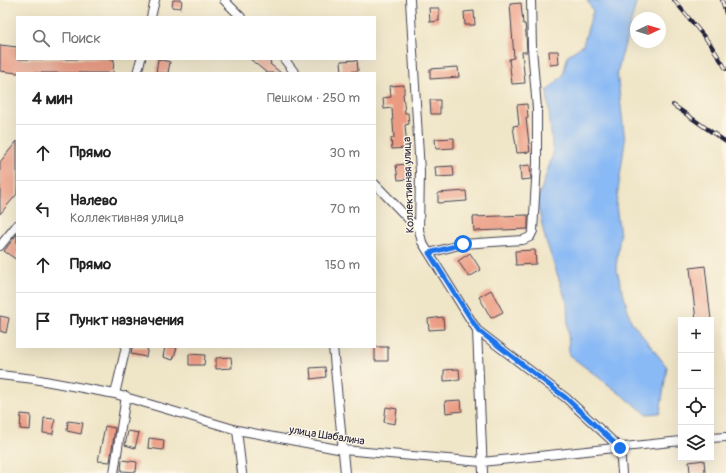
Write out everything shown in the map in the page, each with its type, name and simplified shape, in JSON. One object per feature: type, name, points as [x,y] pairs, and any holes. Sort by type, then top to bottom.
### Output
[{"type":"street","points":[[151,16],[155,0]]},
{"type":"street","points":[[224,0],[240,16]]},
{"type":"street","name":"Коллективная улица","points":[[410,0],[420,172],[419,230],[422,242],[478,330]]},
{"type":"street","points":[[429,253],[463,244],[523,240],[530,237],[533,231],[537,164],[537,109],[532,48],[531,0]]},
{"type":"street","points":[[138,72],[141,60]]},
{"type":"street","points":[[285,60],[294,72]]},
{"type":"street","points":[[376,185],[419,230]]},
{"type":"street","points":[[0,246],[16,226]]},
{"type":"street","points":[[478,330],[566,398],[620,448],[622,473]]},
{"type":"street","points":[[478,330],[483,473]]},
{"type":"street","points":[[115,394],[126,348]]},
{"type":"street","points":[[334,348],[345,473]]},
{"type":"street","name":"улица Шабалина","points":[[0,376],[34,379],[126,396],[236,430],[343,450],[482,462],[678,442]]},
{"type":"street","points":[[114,473],[126,396]]},
{"type":"street","points":[[236,430],[242,473]]},
{"type":"street","points":[[714,438],[726,437]]},
{"type":"water","points":[[587,0],[637,0],[634,12],[630,12],[630,26],[617,73],[625,141],[616,205],[620,235],[616,267],[631,321],[667,367],[660,413],[647,414],[569,355],[567,303],[545,238],[537,202],[553,154],[547,91],[563,75],[568,55],[583,45],[593,11]]},
{"type":"building","points":[[173,0],[182,0],[181,8],[172,7]]},
{"type":"building","points":[[521,3],[523,24],[525,24],[527,52],[522,52],[525,83],[512,84],[509,59],[514,58],[510,4]]},
{"type":"building","points":[[429,8],[439,8],[439,21],[430,22]]},
{"type":"building","points":[[474,11],[475,25],[465,25],[464,12]]},
{"type":"building","points":[[0,45],[16,47],[16,60],[114,60],[113,72],[16,73],[0,71]]},
{"type":"building","points":[[549,51],[558,51],[559,64],[550,65]]},
{"type":"building","points":[[158,60],[170,62],[168,72],[156,72]]},
{"type":"building","points":[[251,60],[268,60],[271,62],[270,64],[280,72],[266,72]]},
{"type":"building","points":[[357,60],[358,71],[342,72],[341,61]]},
{"type":"building","points":[[458,67],[459,77],[430,79],[430,69]]},
{"type":"building","points":[[404,85],[403,94],[405,113],[408,113],[409,124],[405,125],[407,148],[392,149],[391,138],[394,138],[392,108],[384,109],[383,98],[391,97],[390,86]]},
{"type":"building","points":[[430,100],[440,100],[440,114],[431,114]]},
{"type":"building","points":[[527,104],[528,118],[526,118],[530,152],[517,153],[513,126],[519,125],[517,105]]},
{"type":"building","points":[[454,138],[454,148],[436,149],[435,139]]},
{"type":"building","points":[[16,142],[16,195],[0,214],[0,162]]},
{"type":"building","points":[[408,164],[409,179],[398,180],[396,165]]},
{"type":"building","points":[[530,165],[531,179],[521,180],[520,166]]},
{"type":"building","points":[[453,166],[454,176],[436,177],[435,167]]},
{"type":"building","points":[[466,191],[467,201],[438,203],[438,193]]},
{"type":"building","points":[[528,215],[528,229],[474,231],[473,217]]},
{"type":"building","points":[[16,235],[16,259],[4,251]]},
{"type":"building","points":[[535,250],[536,264],[516,265],[515,251]]},
{"type":"building","points":[[470,253],[481,270],[469,277],[458,261]]},
{"type":"building","points":[[705,266],[711,317],[696,317],[690,268]]},
{"type":"building","points":[[491,290],[503,312],[491,318],[479,297]]},
{"type":"building","points":[[0,316],[9,318],[6,333],[0,331]]},
{"type":"building","points":[[443,317],[444,329],[429,330],[428,319]]},
{"type":"building","points":[[388,347],[388,361],[375,361],[375,348]]},
{"type":"building","points":[[132,348],[148,348],[146,357],[131,354]]},
{"type":"building","points":[[165,348],[177,348],[173,360],[163,357]]},
{"type":"building","points":[[189,354],[205,355],[204,365],[189,365]]},
{"type":"building","points":[[231,357],[232,368],[216,369],[216,358]]},
{"type":"building","points":[[325,367],[326,377],[311,379],[310,368]]},
{"type":"building","points":[[459,369],[460,380],[444,381],[444,370]]},
{"type":"building","points":[[461,400],[462,411],[446,413],[445,401]]},
{"type":"building","points":[[386,407],[397,409],[395,424],[384,422]]},
{"type":"building","points":[[21,414],[31,415],[30,430],[20,429]]},
{"type":"building","points":[[44,418],[55,419],[53,434],[43,433]]},
{"type":"building","points":[[68,421],[83,423],[81,434],[67,431]]},
{"type":"building","points":[[105,426],[115,428],[110,462],[98,461]]},
{"type":"building","points":[[128,431],[139,433],[135,448],[125,445]]},
{"type":"building","points":[[149,438],[164,440],[163,450],[148,448]]},
{"type":"building","points":[[122,460],[137,462],[136,472],[121,471]]},
{"type":"building","points":[[704,461],[705,472],[690,473],[689,462]]},
{"type":"railway","points":[[674,0],[711,45],[726,69]]},
{"type":"railway","points":[[722,0],[726,14]]},
{"type":"railway","points":[[673,105],[726,142]]},
{"type":"route","points":[[463,244],[429,253],[478,330],[566,398],[620,448]]}]
